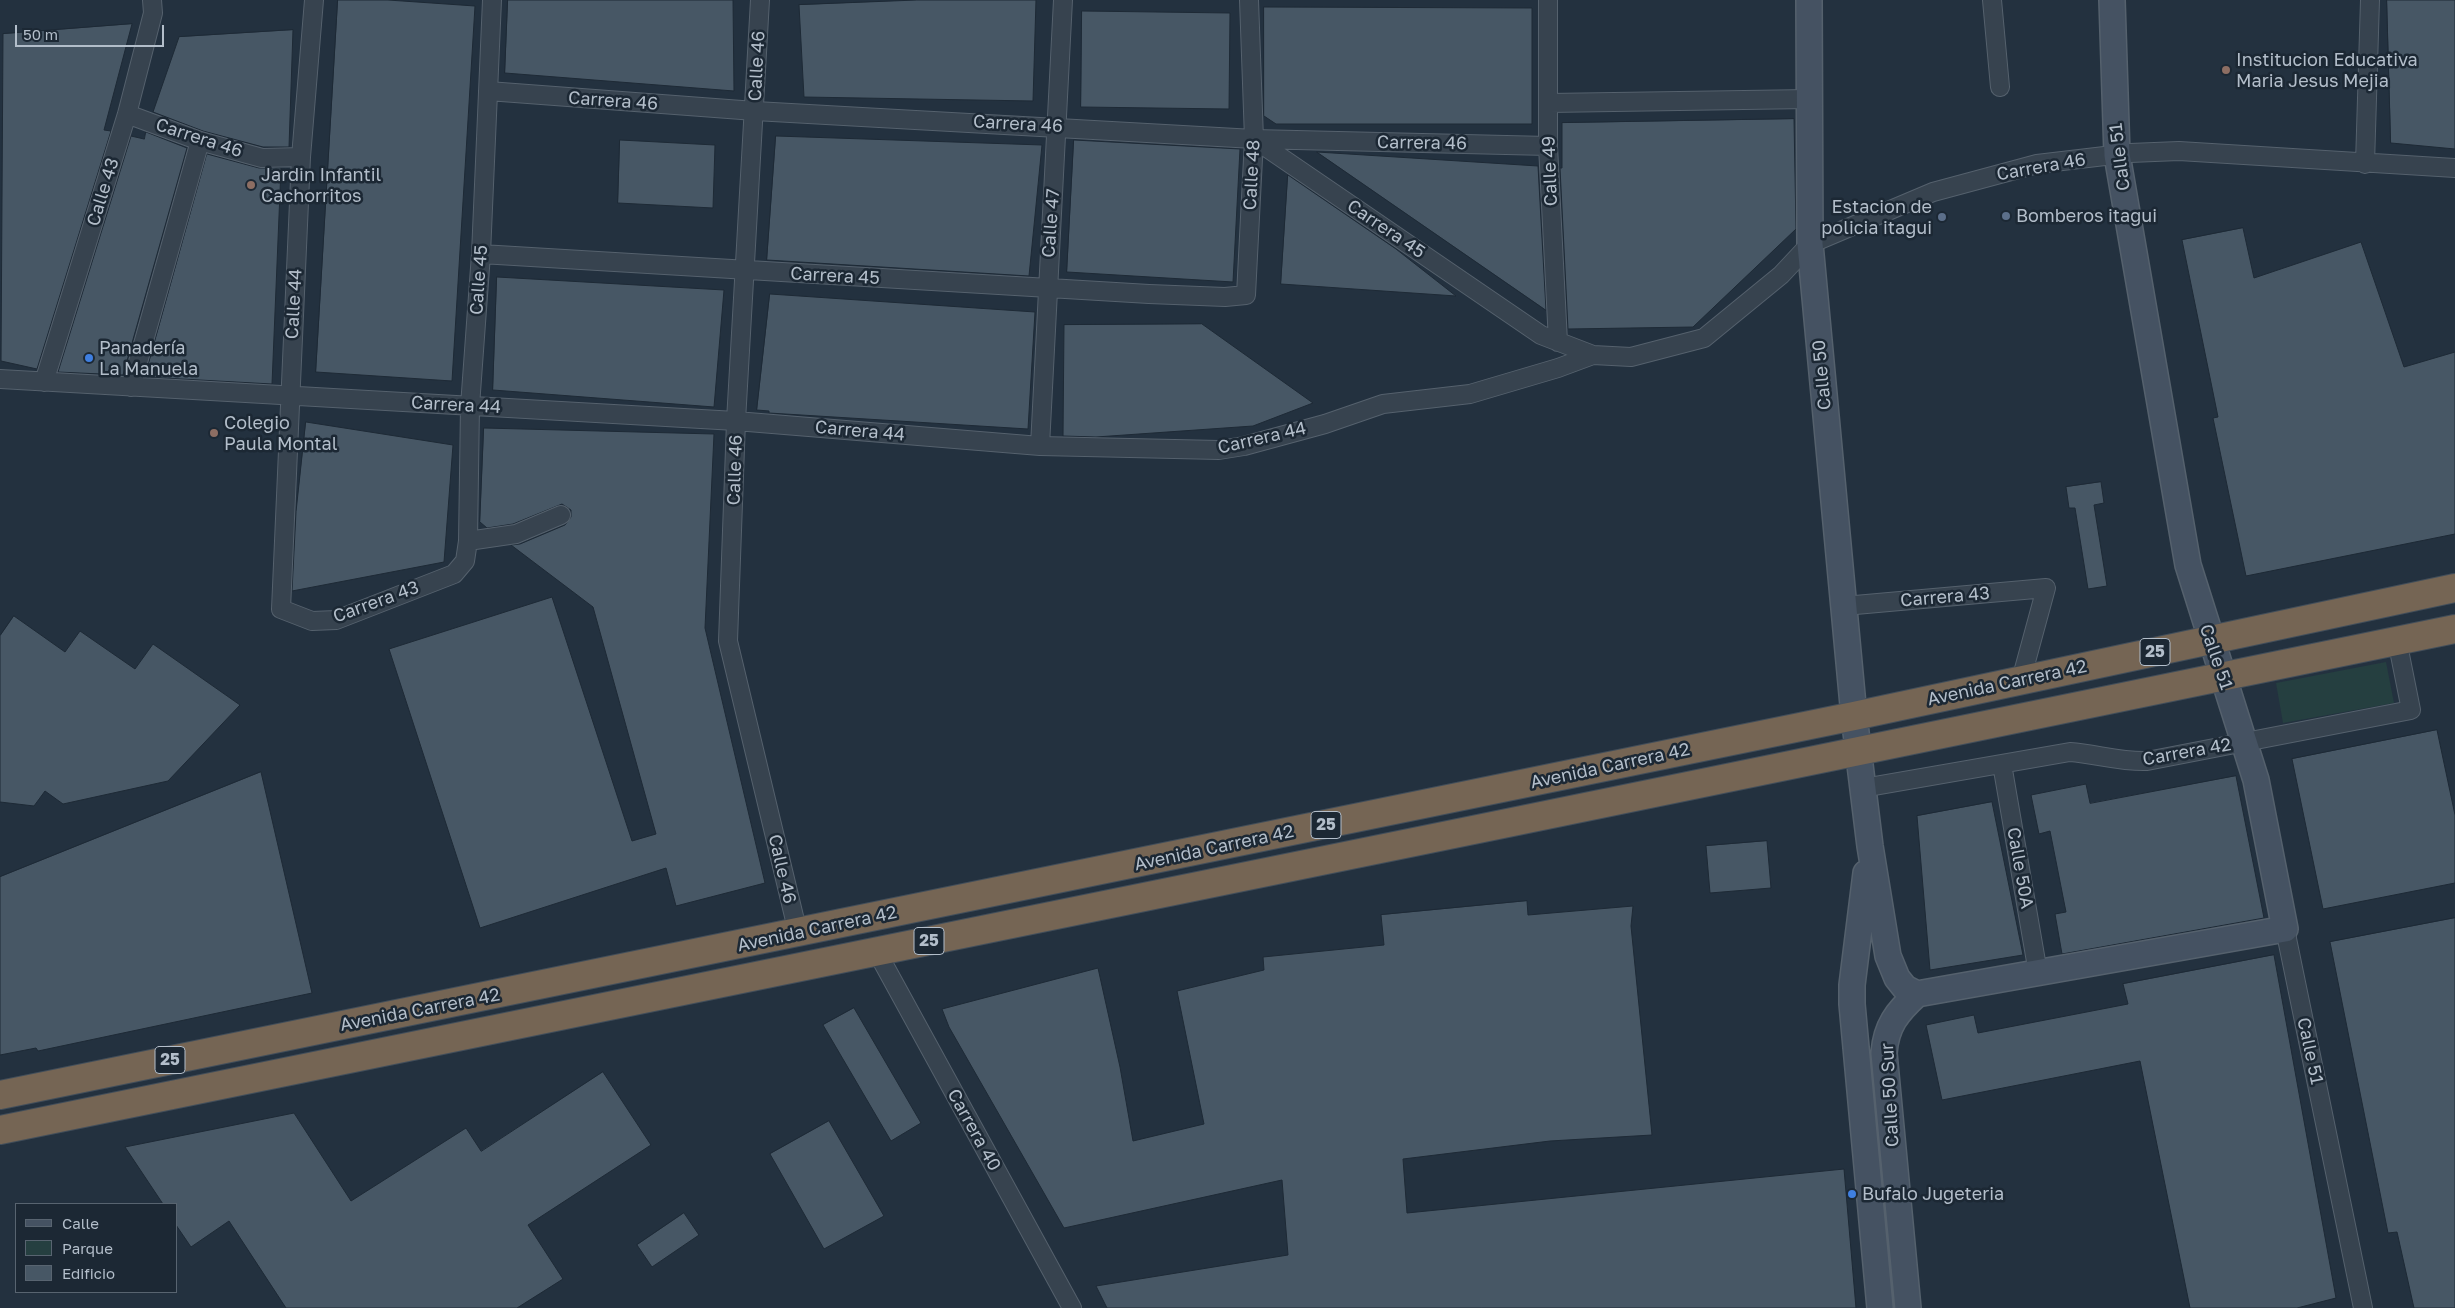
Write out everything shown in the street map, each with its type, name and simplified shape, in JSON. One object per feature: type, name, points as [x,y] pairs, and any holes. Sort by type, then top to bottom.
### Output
[{"type":"highway","name":"Avenida Carrera 42","points":[[0,1095],[1854,716],[2455,588]]},
{"type":"highway","name":"Avenida Carrera 42","points":[[0,1130],[734,982],[1858,749],[2455,628]]},
{"type":"highway","points":[[599,974],[734,982]]},
{"type":"street","name":"Calle 43","points":[[44,382],[127,114],[153,13],[152,0]]},
{"type":"street","name":"Calle 44","points":[[281,609],[301,157],[314,0]]},
{"type":"street","name":"Calle 45","points":[[465,561],[468,541],[470,406],[481,254],[492,0]]},
{"type":"street","name":"Calle 46","points":[[760,0],[736,421],[728,641],[798,933]]},
{"type":"street","name":"Calle 47","points":[[1040,446],[1047,287],[1055,166],[1055,126],[1063,0]]},
{"type":"street","name":"Calle 48","points":[[1190,296],[1226,297],[1246,295],[1254,139],[1249,0]]},
{"type":"street","name":"Calle 49","points":[[1548,0],[1548,146],[1558,342]]},
{"type":"street","name":"Calle 50","points":[[1809,0],[1810,244],[1858,749]]},
{"type":"street","points":[[1992,0],[2000,87]]},
{"type":"street","name":"Calle 51","points":[[2112,0],[2117,155],[2188,565],[2210,640],[2245,741],[2256,780],[2363,1308]]},
{"type":"street","points":[[2365,164],[2370,0]]},
{"type":"street","name":"Carrera 46","points":[[488,91],[755,111],[1055,126],[1254,139],[1548,146]]},
{"type":"street","points":[[1549,103],[1809,99]]},
{"type":"street","name":"Carrera 46","points":[[127,114],[200,141],[262,158],[301,157]]},
{"type":"street","name":"Carrera 45","points":[[1254,139],[1541,335],[1593,355]]},
{"type":"street","points":[[132,387],[200,141]]},
{"type":"street","name":"Carrera 46","points":[[1704,338],[1780,274],[1810,244],[1933,192],[2037,164],[2117,155],[2179,151],[2365,164],[2455,168]]},
{"type":"street","name":"Carrera 45","points":[[481,254],[1190,296]]},
{"type":"street","name":"Carrera 44","points":[[0,379],[736,421],[1040,446],[1218,450],[1244,446],[1325,424],[1383,404],[1470,394],[1558,368],[1593,355],[1631,357],[1704,338]]},
{"type":"street","points":[[468,541],[516,534],[561,515]]},
{"type":"street","name":"Carrera 43","points":[[281,609],[312,621],[336,620],[454,574],[465,561]]},
{"type":"street","name":"Carrera 43","points":[[1844,606],[2046,588],[2021,680]]},
{"type":"street","name":"Carrera 42","points":[[1863,788],[2070,752],[2090,753],[2132,762],[2147,761],[2411,710],[2397,640]]},
{"type":"street","name":"Calle 50 Sur","points":[[1858,749],[1870,846],[1888,956],[1897,978],[1905,988],[1917,994],[1889,1026],[1884,1053],[1908,1308]]},
{"type":"street","name":"Calle 50A","points":[[2002,764],[2038,973]]},
{"type":"street","name":"Calle 50 Sur","points":[[1870,846],[1852,985],[1852,1004],[1880,1308]]},
{"type":"street","points":[[1917,994],[2285,929]]},
{"type":"street","name":"Carrera 40","points":[[877,952],[1072,1308]]},
{"type":"green space","points":[[2386,662],[2394,703],[2283,723],[2276,683]]},
{"type":"building","points":[[338,0],[388,0],[475,6],[452,381],[316,372]]},
{"type":"building","points":[[508,0],[733,0],[734,91],[505,73]]},
{"type":"building","points":[[917,0],[1036,0],[1033,101],[804,97],[799,5]]},
{"type":"building","points":[[2387,0],[2455,0],[2455,149],[2391,143]]},
{"type":"building","points":[[1264,7],[1532,8],[1532,124],[1276,124],[1264,116]]},
{"type":"building","points":[[1082,11],[1230,13],[1229,109],[1081,107]]},
{"type":"building","points":[[132,24],[104,130],[111,131],[37,369],[1,361],[3,34]]},
{"type":"building","points":[[293,30],[289,147],[263,147],[203,131],[153,112],[179,37]]},
{"type":"building","points":[[1794,119],[1796,229],[1693,327],[1568,329],[1560,168],[1562,168],[1562,123]]},
{"type":"building","points":[[146,132],[187,148],[123,375],[58,372],[131,136],[144,139]]},
{"type":"building","points":[[776,136],[1042,145],[1029,276],[767,260]]},
{"type":"building","points":[[620,140],[715,145],[713,208],[618,203]]},
{"type":"building","points":[[1074,140],[1240,149],[1233,282],[1067,272]]},
{"type":"building","points":[[1317,152],[1538,166],[1546,310]]},
{"type":"building","points":[[207,154],[259,168],[281,168],[272,384],[145,377]]},
{"type":"building","points":[[1288,175],[1396,249],[1456,296],[1281,284]]},
{"type":"building","points":[[2243,228],[2254,278],[2361,242],[2404,367],[2455,352],[2455,534],[2246,576],[2213,418],[2218,417],[2182,240]]},
{"type":"building","points":[[497,277],[724,290],[714,407],[493,390]]},
{"type":"building","points":[[770,294],[1035,312],[1028,429],[769,413],[769,411],[757,410]]},
{"type":"building","points":[[1202,324],[1313,403],[1253,426],[1096,437],[1063,436],[1064,325]]},
{"type":"building","points":[[306,422],[453,445],[444,562],[292,591],[296,512]]},
{"type":"building","points":[[484,428],[714,434],[705,628],[765,883],[676,906],[666,868],[480,928],[389,649],[552,597],[632,841],[656,834],[593,607],[511,545],[520,544],[565,525],[571,517],[571,510],[562,504],[513,524],[487,528],[480,522]]},
{"type":"building","points":[[2101,482],[2104,503],[2094,505],[2107,586],[2088,589],[2075,508],[2069,508],[2066,487]]},
{"type":"building","points":[[14,616],[65,652],[80,631],[135,669],[153,644],[240,705],[168,781],[63,804],[45,791],[34,806],[0,802],[0,636]]},
{"type":"building","points":[[2437,730],[2455,815],[2455,883],[2323,909],[2292,759]]},
{"type":"building","points":[[261,772],[312,993],[38,1051],[36,1048],[0,1055],[0,877]]},
{"type":"building","points":[[2236,776],[2264,918],[2062,954],[2055,914],[2066,912],[2050,831],[2039,834],[2031,795],[2086,784],[2090,803]]},
{"type":"building","points":[[1992,802],[2023,955],[1930,970],[1917,816]]},
{"type":"building","points":[[1767,841],[1771,888],[1710,893],[1706,846]]},
{"type":"building","points":[[1527,901],[1528,915],[1633,906],[1631,926],[1652,1135],[1550,1141],[1403,1159],[1407,1213],[1844,1169],[1856,1308],[1107,1308],[1096,1286],[1288,1255],[1282,1180],[1064,1228],[949,1027],[942,1009],[1098,968],[1120,1067],[1133,1141],[1204,1124],[1177,991],[1264,970],[1263,957],[1384,945],[1381,915]]},
{"type":"building","points":[[2455,918],[2455,1308],[2414,1308],[2397,1232],[2388,1233],[2330,942]]},
{"type":"building","points":[[2274,955],[2336,1298],[2297,1308],[2190,1308],[2140,1061],[1942,1100],[1926,1025],[1974,1015],[1978,1033],[2128,1004],[2123,984]]},
{"type":"building","points":[[854,1008],[921,1123],[891,1141],[823,1025]]},
{"type":"building","points":[[603,1072],[651,1145],[528,1225],[563,1279],[517,1308],[286,1308],[229,1221],[191,1247],[178,1228],[178,1203],[162,1203],[125,1147],[294,1113],[351,1201],[466,1128],[481,1151]]},
{"type":"building","points":[[829,1121],[884,1216],[824,1249],[770,1154]]},
{"type":"building","points":[[684,1213],[699,1235],[652,1267],[637,1245]]},
{"type":"place","name":"Institucion Educativa Maria Jesus Mejia","points":[[2226,70]]},
{"type":"place","name":"Jardin Infantil Cachorritos","points":[[251,185]]},
{"type":"place","name":"Bomberos itagui","points":[[2006,216]]},
{"type":"place","name":"Estacion de policia itagui","points":[[1942,217]]},
{"type":"place","name":"Panadería La Manuela","points":[[89,358]]},
{"type":"place","name":"Colegio Paula Montal","points":[[214,433]]},
{"type":"place","name":"Bufalo Jugeteria","points":[[1852,1194]]}]
